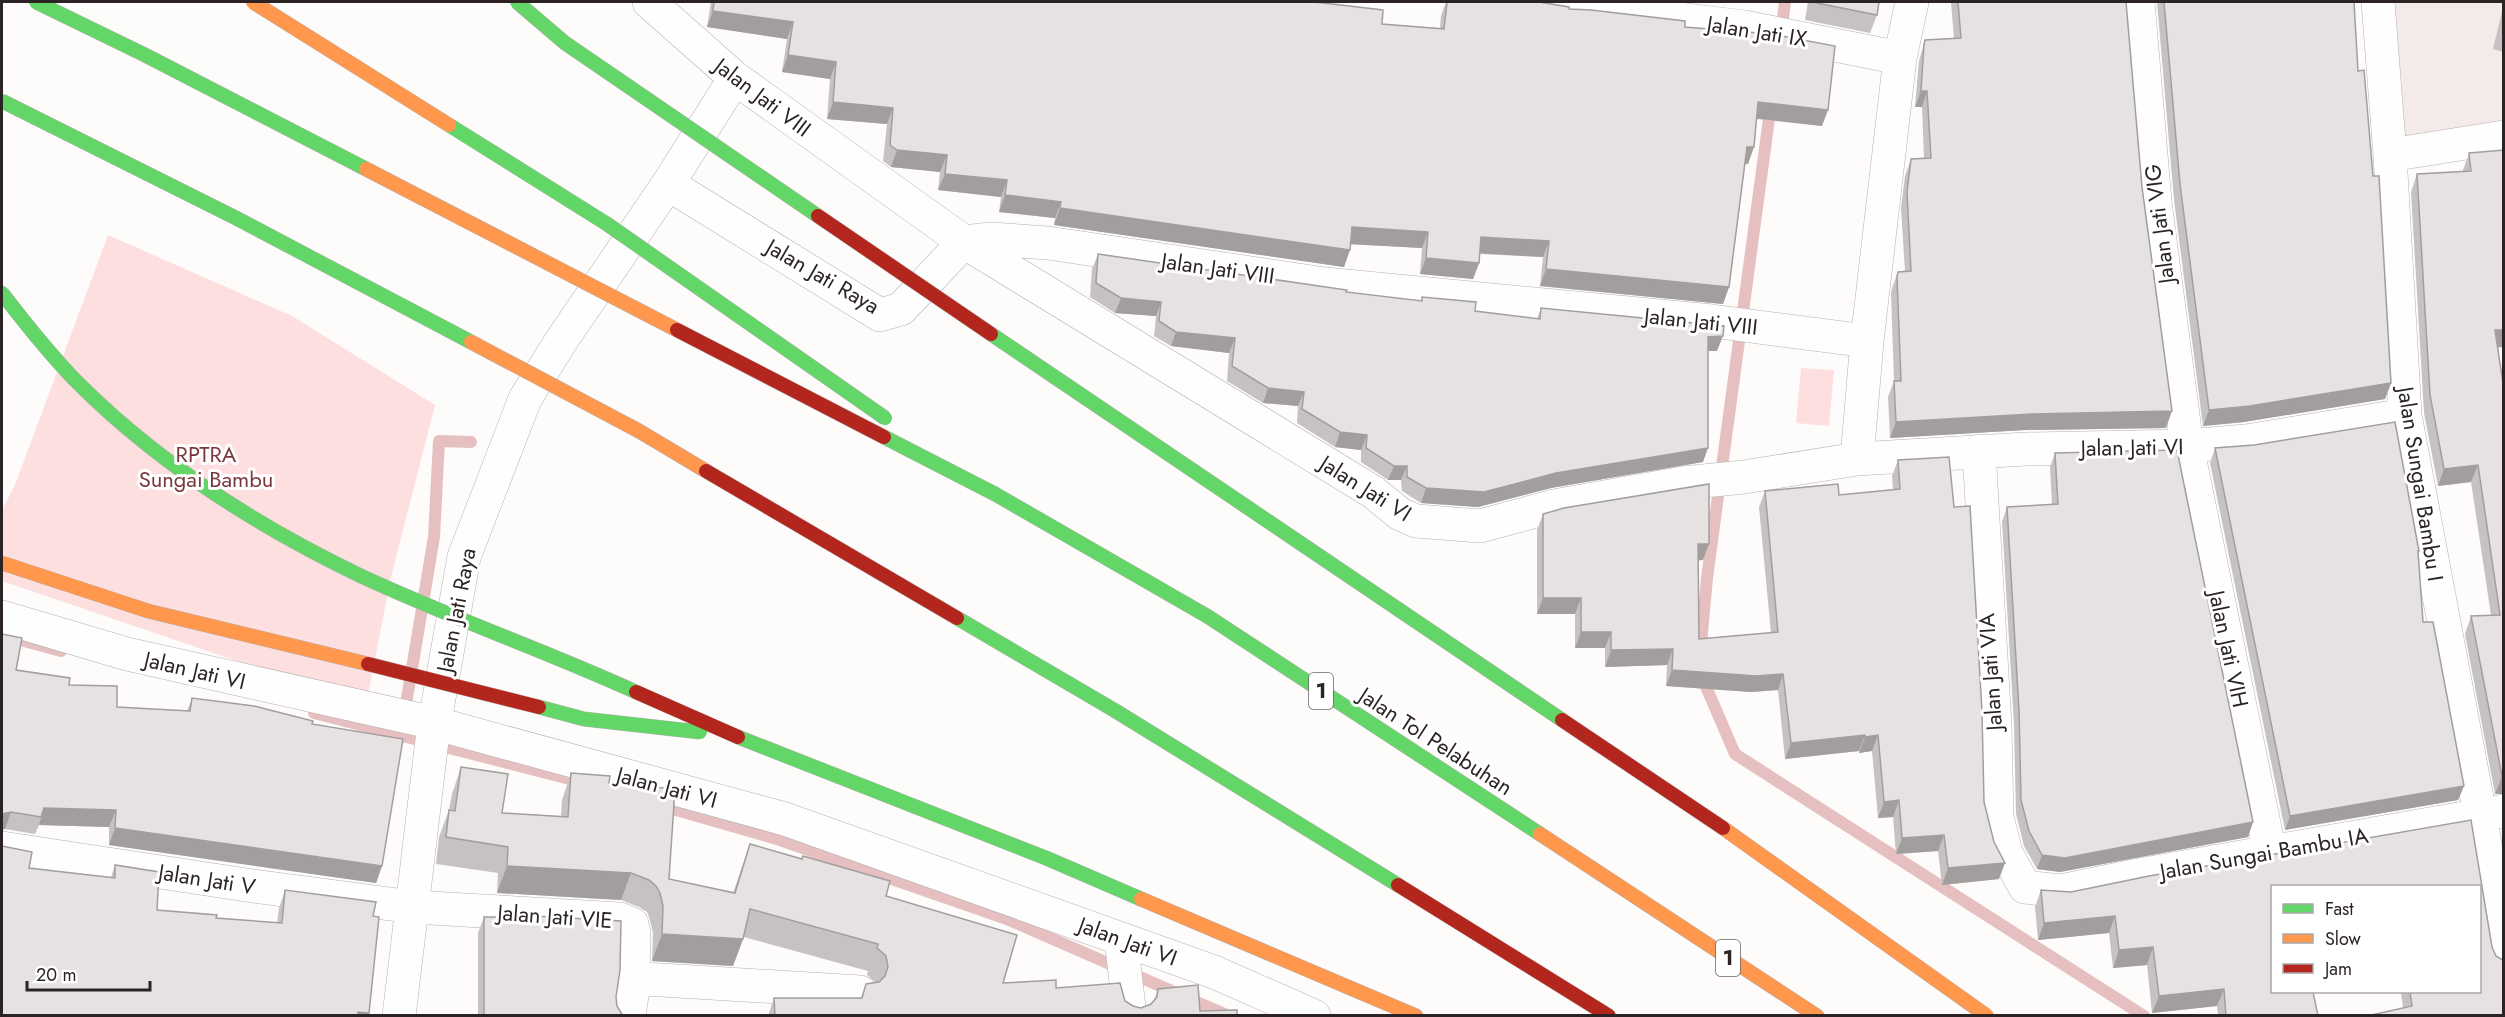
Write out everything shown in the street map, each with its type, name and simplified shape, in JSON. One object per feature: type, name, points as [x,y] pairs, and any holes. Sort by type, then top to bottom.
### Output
[{"type":"highway","points":[[36,2],[145,55],[995,494]]},
{"type":"highway","points":[[253,2],[607,224],[995,494]]},
{"type":"highway","points":[[518,2],[565,43],[1130,429],[1718,825],[1987,1016]]},
{"type":"highway","points":[[2,101],[236,218],[639,431],[1114,710],[1609,1016]]},
{"type":"highway","points":[[2,293],[26,328],[90,396],[173,465],[253,518],[361,575],[576,665],[738,737],[1046,858],[1416,1016]]},
{"type":"highway","name":"Jalan Tol Pelabuhan","points":[[995,494],[1207,616],[1817,1016]]},
{"type":"highway","points":[[2,563],[148,611],[477,690],[584,719],[738,737]]},
{"type":"street","name":"Jalan Jati VIII","points":[[649,2],[735,78],[964,242],[991,239],[1048,243],[1325,284],[1712,321],[1867,341]]},
{"type":"street","name":"Jalan Jati IX","points":[[1540,2],[1744,27],[1900,57]]},
{"type":"street","points":[[1857,459],[1867,341],[1900,57],[1912,2]]},
{"type":"street","name":"Jalan Jati VIG","points":[[2138,2],[2155,202],[2187,446]]},
{"type":"street","name":"Jalan Sungai Bambu I","points":[[2378,2],[2390,155],[2405,415],[2492,812],[2504,962]]},
{"type":"street","name":"Jalan Jati Raya","points":[[399,1016],[400,905],[428,769],[418,722],[464,557],[525,399],[561,341],[668,184],[735,78]]},
{"type":"street","points":[[2390,155],[2504,137]]},
{"type":"street","name":"Jalan Jati Raya","points":[[668,184],[880,315],[901,309],[964,242]]},
{"type":"street","name":"Jalan Jati VI","points":[[964,242],[1373,492],[1400,514],[1416,521],[1480,526],[1554,506],[1683,483],[1744,477],[1857,459],[1979,451],[2187,446],[2246,441],[2405,415]]},
{"type":"street","name":"Jalan Jati VIH","points":[[2187,446],[2270,853]]},
{"type":"street","name":"Jalan Jati VIA","points":[[1979,451],[1995,726],[1997,817],[2006,853],[2025,887]]},
{"type":"street","name":"Jalan Jati VI","points":[[2,617],[127,654],[418,722],[785,819],[1123,957],[1214,972],[1314,1016]]},
{"type":"street","name":"Jalan Sungai Bambu IA","points":[[2025,887],[2061,891],[2492,812]]},
{"type":"street","name":"Jalan Jati V","points":[[2,848],[253,886],[400,905]]},
{"type":"street","name":"Jalan Jati VIE","points":[[400,905],[620,919],[632,924],[634,933],[631,1002]]},
{"type":"street","points":[[1123,957],[1130,1016]]},
{"type":"street","name":"Jalan Jati VIE","points":[[631,1002],[645,979],[860,992]]},
{"type":"shaded area","points":[[2383,2],[2503,2],[2503,148],[2398,163]]},
{"type":"green space","name":"RPTRA Sungai Bambu","points":[[108,235],[292,316],[435,405],[391,577],[366,705],[2,581],[2,510],[15,485]]},
{"type":"green space","points":[[1801,368],[1834,370],[1829,426],[1796,423]]},
{"type":"building","points":[[714,2],[1315,2],[1383,10],[1382,24],[1444,29],[1447,2],[1539,2],[1569,7],[1569,9],[1685,21],[1685,27],[1771,34],[1835,46],[1828,110],[1758,102],[1754,147],[1747,147],[1729,287],[1546,269],[1549,241],[1481,237],[1479,263],[1426,258],[1428,232],[1352,227],[1350,250],[1060,208],[1061,202],[1005,195],[1007,180],[945,174],[947,155],[897,150],[890,145],[893,108],[833,102],[836,62],[788,55],[793,22],[713,11]]},
{"type":"building","points":[[1812,2],[1879,2],[1877,15]]},
{"type":"building","points":[[1958,2],[2126,2],[2142,187],[2172,411],[2031,414],[1896,422],[1894,381],[1901,381],[1897,277],[1898,272],[1911,271],[1907,192],[1911,159],[1931,158],[1927,91],[1921,91],[1924,45],[1925,40],[1961,38]]},
{"type":"building","points":[[2164,2],[2354,2],[2358,71],[2364,70],[2373,176],[2379,176],[2391,383],[2250,406],[2209,410],[2180,184]]},
{"type":"building","points":[[2504,150],[2504,330],[2495,330],[2504,390],[2504,776],[2502,776],[2471,616],[2500,615],[2478,465],[2444,469],[2430,395],[2417,174],[2471,171],[2469,153]]},
{"type":"building","points":[[1098,254],[1347,290],[1346,292],[1422,301],[1422,297],[1476,302],[1475,311],[1540,319],[1541,308],[1724,326],[1723,336],[1708,337],[1708,448],[1556,473],[1484,492],[1426,488],[1407,477],[1407,466],[1394,466],[1366,448],[1367,435],[1340,432],[1302,409],[1304,392],[1268,388],[1232,366],[1235,338],[1176,332],[1159,321],[1161,302],[1121,298],[1096,283]]},
{"type":"building","points":[[2395,422],[2419,551],[2423,622],[2433,622],[2464,786],[2290,816],[2215,448],[2254,445]]},
{"type":"building","points":[[2177,450],[2253,822],[2065,858],[2042,855],[2029,831],[2021,800],[2019,710],[2007,507],[2058,504],[2055,453]]},
{"type":"building","points":[[1949,457],[1954,507],[1970,506],[1982,711],[1984,802],[1994,842],[2005,863],[1948,868],[1944,835],[1902,838],[1899,800],[1884,802],[1878,735],[1791,743],[1783,674],[1756,676],[1672,670],[1673,649],[1611,650],[1611,632],[1581,632],[1581,598],[1543,598],[1543,514],[1564,508],[1709,484],[1709,544],[1698,544],[1699,639],[1778,632],[1765,491],[1838,484],[1839,495],[1900,489],[1898,460]]},
{"type":"building","points":[[2,634],[22,638],[16,670],[70,678],[69,685],[117,686],[117,707],[190,711],[192,698],[254,706],[313,721],[312,724],[403,739],[382,866],[115,828],[116,810],[44,808],[41,817],[11,812],[2,814]]},
{"type":"building","points":[[461,767],[508,774],[502,813],[568,817],[571,773],[610,776],[609,783],[675,789],[669,879],[735,893],[750,844],[802,859],[803,856],[890,881],[886,896],[1017,935],[1003,983],[1056,980],[1056,988],[1120,983],[1125,1001],[1141,1008],[1151,1004],[1157,997],[1158,989],[1198,985],[1200,1011],[1237,1010],[1237,1016],[775,1016],[774,998],[862,998],[866,984],[879,982],[885,976],[888,967],[886,956],[877,948],[878,944],[750,909],[743,939],[662,934],[663,906],[660,893],[649,880],[631,873],[507,866],[508,847],[446,837],[449,810],[455,811]]},
{"type":"building","points":[[2471,820],[2492,947],[2496,956],[2504,961],[2504,1016],[2367,1016],[2412,1006],[2410,993],[2481,993],[2481,885],[2271,885],[2271,993],[2313,993],[2318,1016],[2226,1016],[2224,989],[2159,996],[2153,947],[2119,950],[2115,916],[2044,923],[2041,890],[2071,892],[2149,876]]},
{"type":"building","points":[[2,846],[32,852],[29,868],[115,878],[115,865],[159,872],[157,910],[217,915],[216,918],[282,923],[285,890],[376,902],[373,916],[379,917],[369,1013],[358,1012],[358,1016],[2,1016]]},
{"type":"building","points":[[501,914],[621,921],[620,970],[616,997],[617,1006],[623,1016],[459,1016],[484,1015],[484,917],[500,917]]},
{"type":"waterway","points":[[1781,33],[1785,2]]},
{"type":"waterway","points":[[1700,655],[1707,578],[1771,104]]},
{"type":"waterway","points":[[404,716],[434,537],[439,441],[471,442]]},
{"type":"waterway","points":[[2,635],[61,651]]},
{"type":"waterway","points":[[1701,675],[1735,754],[2144,1016]]},
{"type":"waterway","points":[[314,713],[585,783]]},
{"type":"waterway","points":[[659,805],[777,839],[1007,919],[1229,1016]]},
{"type":"traffic: fast","points":[[36,2],[145,55],[366,169]]},
{"type":"traffic: fast","points":[[517,2],[565,43],[818,216]]},
{"type":"traffic: fast","points":[[2,101],[236,218],[471,342]]},
{"type":"traffic: fast","points":[[449,125],[607,224],[885,418]]},
{"type":"traffic: fast","points":[[2,293],[55,359],[106,410],[174,465],[246,514],[361,576],[636,692]]},
{"type":"traffic: fast","points":[[991,334],[1562,720]]},
{"type":"traffic: fast","points":[[884,437],[995,494]]},
{"type":"traffic: fast","points":[[995,494],[1207,616],[1540,834]]},
{"type":"traffic: fast","points":[[957,618],[1114,710],[1398,885]]},
{"type":"traffic: fast","points":[[539,707],[584,719],[700,732]]},
{"type":"traffic: fast","points":[[738,737],[1046,858],[1141,899]]},
{"type":"traffic: slow","points":[[253,2],[449,125]]},
{"type":"traffic: slow","points":[[366,169],[677,330]]},
{"type":"traffic: slow","points":[[471,342],[639,431],[706,471]]},
{"type":"traffic: slow","points":[[2,563],[148,611],[368,664]]},
{"type":"traffic: slow","points":[[1723,828],[1987,1016]]},
{"type":"traffic: slow","points":[[1540,834],[1817,1016]]},
{"type":"traffic: slow","points":[[1141,899],[1416,1016]]},
{"type":"traffic: jam","points":[[818,216],[991,334]]},
{"type":"traffic: jam","points":[[677,330],[884,437]]},
{"type":"traffic: jam","points":[[706,471],[957,618]]},
{"type":"traffic: jam","points":[[368,664],[539,707]]},
{"type":"traffic: jam","points":[[636,692],[738,737]]},
{"type":"traffic: jam","points":[[1562,720],[1723,828]]},
{"type":"traffic: jam","points":[[1398,885],[1609,1016]]}]
